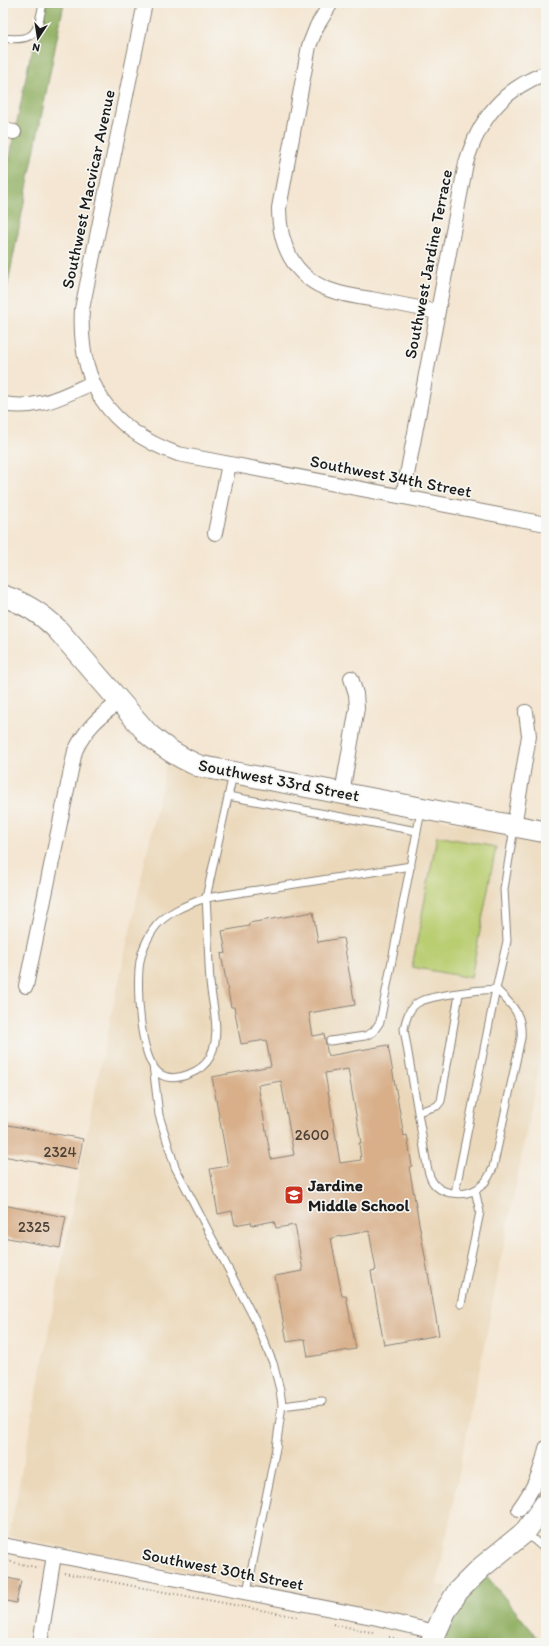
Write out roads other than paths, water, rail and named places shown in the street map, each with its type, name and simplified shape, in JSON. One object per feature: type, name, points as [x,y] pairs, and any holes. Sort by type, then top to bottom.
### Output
[{"type":"street","name":"Southwest Macvicar Avenue","points":[[92,383],[82,341],[82,309],[144,3]]},
{"type":"street","points":[[332,3],[317,26],[306,57],[279,208],[279,225],[284,247],[299,270],[310,279],[329,290],[437,312]]},
{"type":"street","name":"Southwest Jardine Terrace","points":[[403,496],[466,163],[471,147],[478,129],[502,98],[518,86],[546,73]]},
{"type":"street","points":[[3,404],[23,406],[42,404],[92,383]]},
{"type":"street","name":"Southwest 34th Street","points":[[92,383],[102,400],[114,415],[129,429],[145,440],[178,454],[546,524]]},
{"type":"street","points":[[215,532],[229,464]]},
{"type":"street","name":"Southwest 33rd Street","points":[[3,596],[29,606],[46,618],[148,734],[162,746],[181,758],[199,766],[546,832]]},
{"type":"street","points":[[342,793],[357,708],[356,694],[351,678]]},
{"type":"street","points":[[26,986],[75,751],[81,738],[90,727],[120,702]]},
{"type":"street","points":[[514,826],[529,736],[526,712]]},
{"type":"street","points":[[519,1509],[532,1491],[541,1472],[546,1448]]},
{"type":"street","points":[[433,1638],[445,1612],[463,1586],[482,1567],[525,1532],[546,1503]]},
{"type":"street","name":"Southwest 30th Street","points":[[3,1545],[411,1625],[433,1638]]},
{"type":"street","points":[[40,1643],[54,1555]]},
{"type":"lane","points":[[3,38],[18,40],[24,39],[34,32],[38,27],[42,3]]},
{"type":"lane","points":[[153,1065],[160,1074],[169,1078],[181,1077],[194,1072],[210,1058],[214,1043],[216,1024],[210,984],[206,898],[233,772]]},
{"type":"lane","points":[[228,796],[417,831]]},
{"type":"lane","points":[[330,1041],[365,1036],[373,1032],[380,1022],[422,808]]},
{"type":"lane","points":[[455,1193],[507,942],[504,889],[514,826]]},
{"type":"lane","points":[[247,1592],[276,1448],[282,1406],[280,1390],[273,1363],[256,1322],[175,1167],[159,1115],[153,1065],[141,1025],[139,1004],[140,960],[154,929],[165,917],[189,904],[206,898],[411,866]]},
{"type":"lane","points":[[479,990],[496,990],[514,1007],[520,1020],[521,1038],[493,1168],[482,1186],[463,1194],[440,1190],[431,1180],[427,1166],[404,1029],[410,1010],[418,1003],[432,998],[459,994],[479,990]]},
{"type":"lane","points":[[418,1112],[437,1106],[441,1101],[459,994]]},
{"type":"lane","points":[[461,1304],[480,1212],[475,1190]]},
{"type":"lane","points":[[282,1406],[322,1401]]},
{"type":"lane","points":[[525,1532],[546,1550]]},
{"type":"place","name":"Jardine Middle School","points":[[294,1195]]}]
